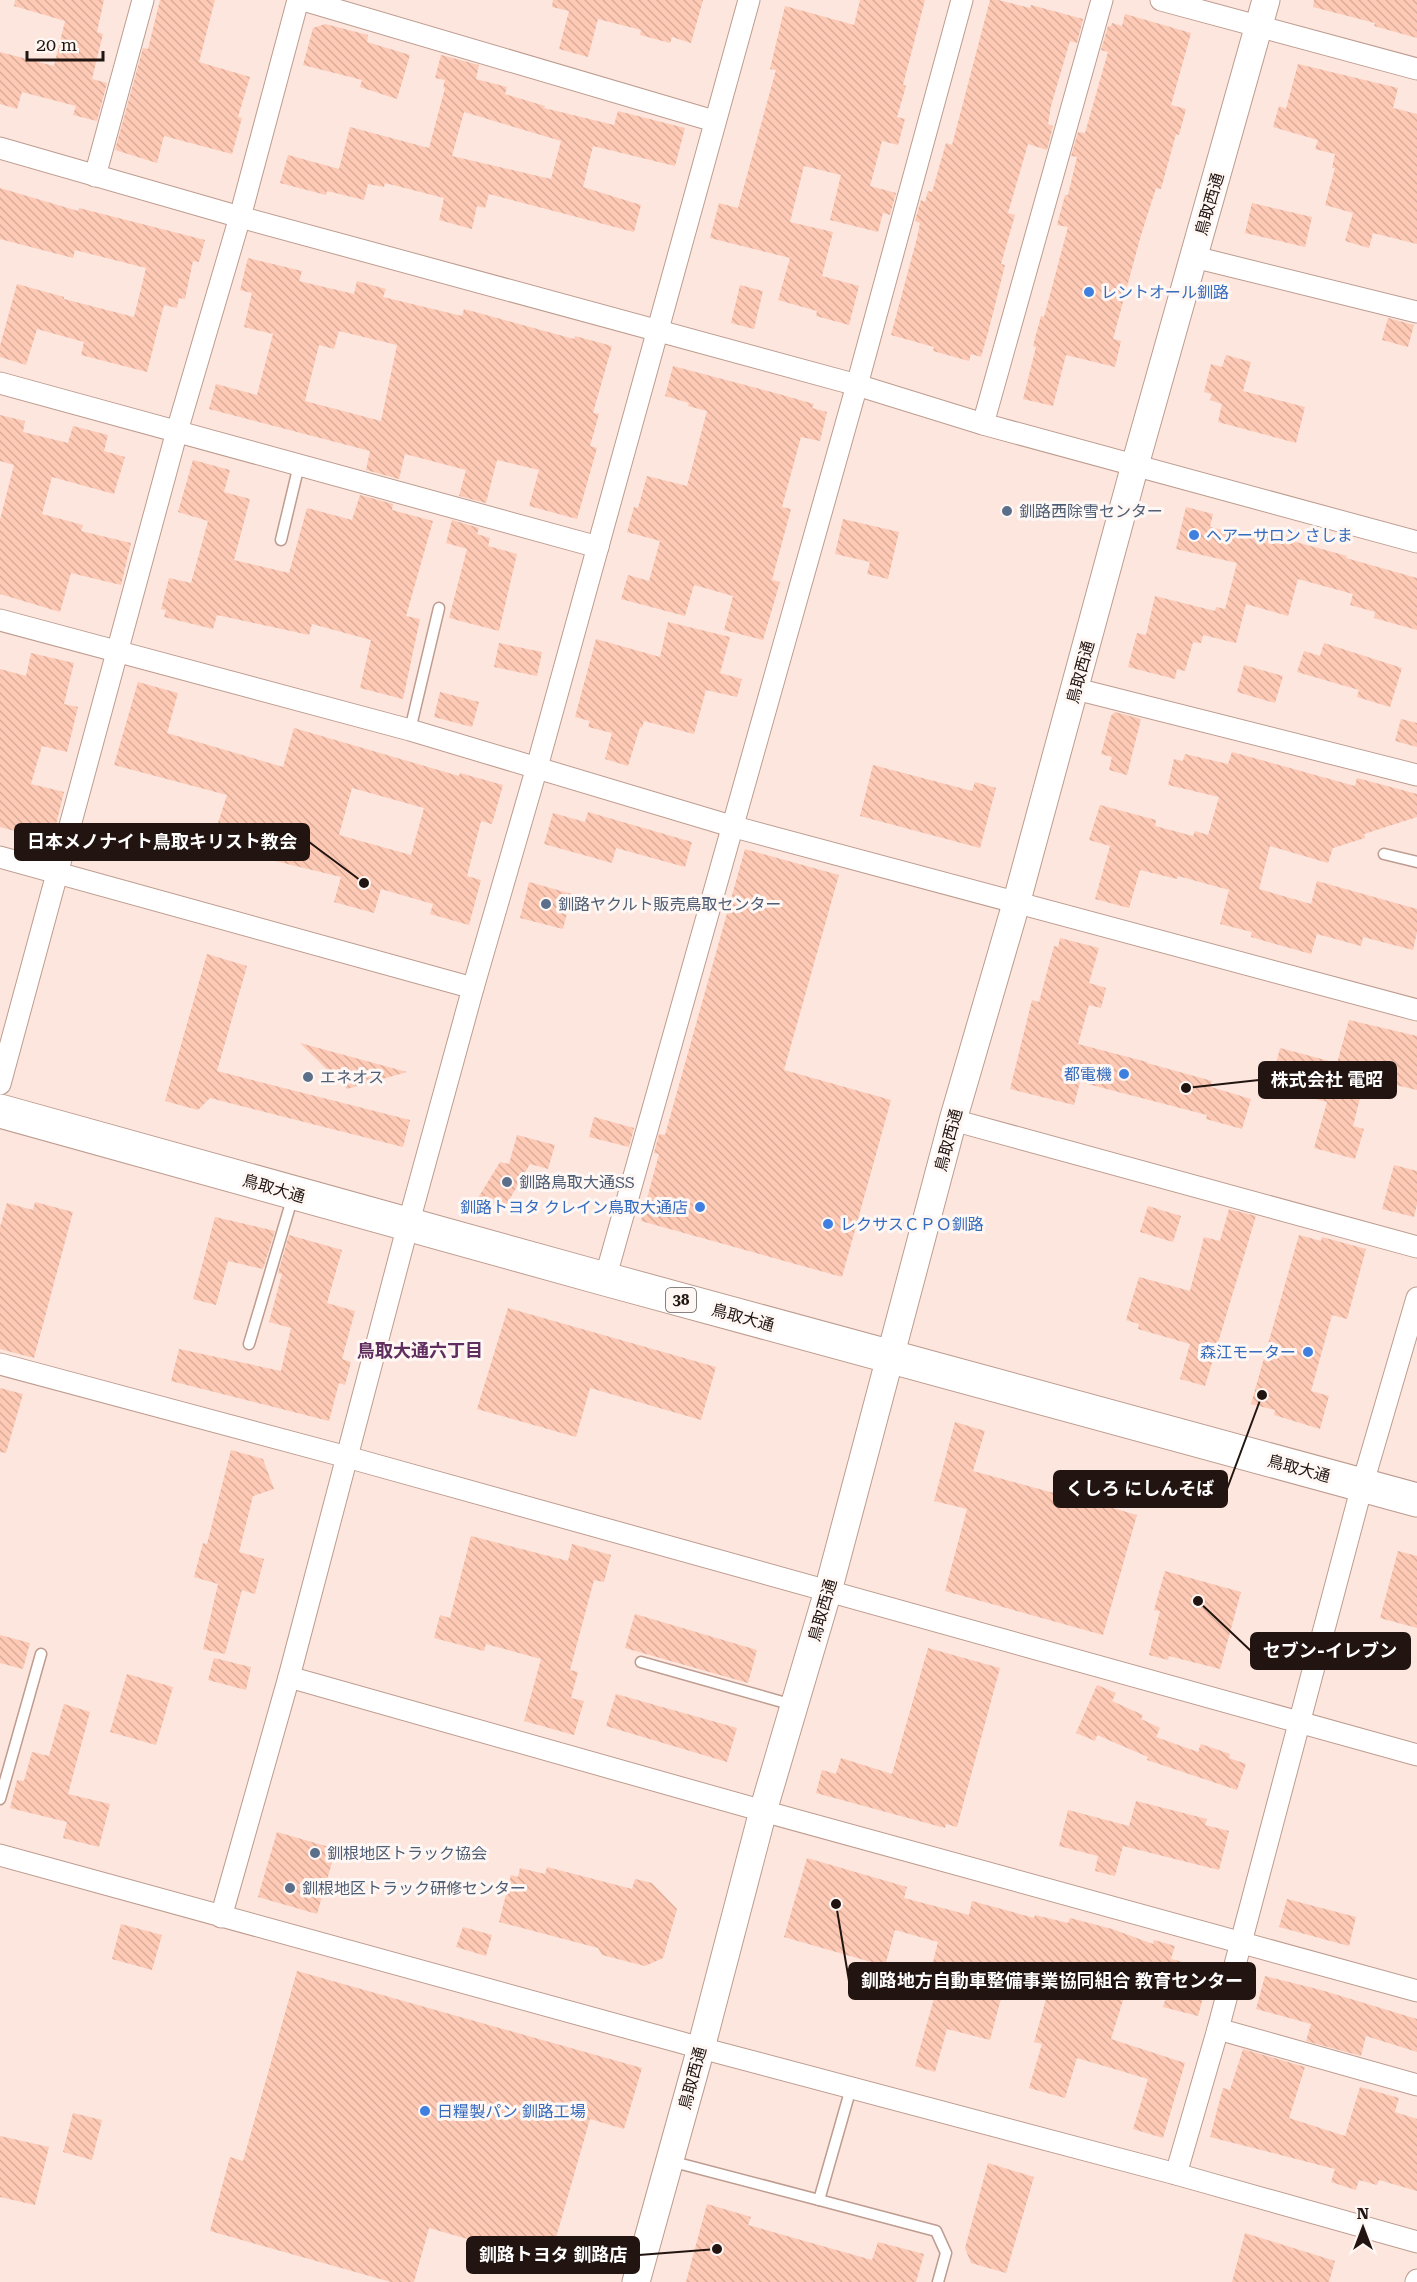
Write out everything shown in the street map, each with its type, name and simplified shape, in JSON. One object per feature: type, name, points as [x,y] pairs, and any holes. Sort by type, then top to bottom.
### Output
[{"type":"highway","name":"鳥取大通","points":[[0,1111],[408,1225],[1417,1500]]},
{"type":"street","points":[[95,176],[143,0]]},
{"type":"street","points":[[0,1084],[177,431],[300,0],[714,121]]},
{"type":"street","points":[[221,1917],[289,1677],[473,988],[537,767],[749,0]]},
{"type":"street","points":[[605,1279],[857,385],[962,0]]},
{"type":"street","points":[[983,424],[1102,0]]},
{"type":"street","points":[[1161,0],[1417,69]]},
{"type":"street","name":"鳥取西通","points":[[636,2282],[701,2048],[763,1811],[828,1591],[953,1120],[1016,904],[1135,465],[1266,0]]},
{"type":"street","points":[[0,148],[857,385],[983,424],[1417,542]]},
{"type":"street","points":[[1194,257],[1417,312]]},
{"type":"street","points":[[0,383],[598,547]]},
{"type":"street","points":[[0,620],[410,730],[731,826],[1417,1010]]},
{"type":"street","points":[[1076,689],[1417,775]]},
{"type":"street","points":[[0,857],[473,988]]},
{"type":"street","points":[[953,1120],[1417,1247]]},
{"type":"street","points":[[1176,2174],[1218,2029],[1362,1485],[1417,1298]]},
{"type":"street","points":[[0,1364],[347,1457],[1417,1755]]},
{"type":"street","points":[[289,1677],[763,1811],[1417,1991]]},
{"type":"street","points":[[0,1855],[701,2048],[1176,2174],[1417,2242]]},
{"type":"street","points":[[1218,2029],[1417,2085]]},
{"type":"lane","points":[[281,540],[299,465]]},
{"type":"lane","points":[[410,730],[439,608]]},
{"type":"lane","points":[[1384,854],[1417,862]]},
{"type":"lane","points":[[249,1344],[294,1193]]},
{"type":"lane","points":[[0,1799],[41,1654]]},
{"type":"lane","points":[[641,1662],[794,1705]]},
{"type":"lane","points":[[819,2200],[851,2088]]},
{"type":"lane","points":[[670,2160],[936,2231],[946,2253],[938,2282]]},
{"type":"building","points":[[15,0],[104,0],[97,32],[103,34],[92,79],[107,83],[97,121],[73,115],[76,106],[22,92],[17,109],[0,104],[0,52],[54,66],[65,21],[14,6]]},
{"type":"building","points":[[160,0],[215,0],[199,62],[250,77],[238,117],[242,118],[232,154],[164,136],[157,163],[115,150],[143,48],[148,49]]},
{"type":"building","points":[[553,0],[703,0],[691,43],[672,37],[670,43],[640,35],[641,30],[598,19],[588,57],[559,49],[569,11],[552,7]]},
{"type":"building","points":[[860,0],[925,0],[897,117],[905,119],[898,145],[882,141],[870,186],[896,193],[890,215],[883,213],[878,232],[830,220],[841,175],[804,166],[790,222],[833,232],[822,276],[859,286],[849,325],[816,316],[817,311],[778,300],[790,258],[710,238],[719,203],[738,208],[776,70],[770,69],[785,6],[854,25]]},
{"type":"building","points":[[990,0],[1030,8],[1031,5],[1083,19],[1077,43],[1070,41],[1051,106],[1048,124],[1053,126],[1047,150],[1028,144],[1008,213],[1015,215],[1001,264],[1005,265],[988,333],[981,357],[971,354],[969,361],[933,351],[934,347],[891,335],[917,238],[920,223],[915,221],[921,200],[925,202],[928,191],[932,192],[946,143],[952,145]]},
{"type":"building","points":[[1314,0],[1417,0],[1417,38],[1374,26],[1375,23],[1313,7]]},
{"type":"building","points":[[1125,14],[1191,33],[1171,105],[1186,109],[1179,135],[1176,134],[1161,189],[1156,188],[1141,235],[1113,339],[1121,341],[1115,367],[1066,355],[1053,406],[1023,399],[1036,347],[1033,346],[1041,316],[1044,317],[1068,227],[1057,225],[1065,195],[1068,195],[1077,157],[1071,156],[1078,132],[1085,133],[1108,52],[1101,50],[1108,26],[1112,23],[1122,26]]},
{"type":"building","points":[[325,24],[368,35],[367,42],[410,55],[397,99],[360,87],[362,80],[303,65],[313,28]]},
{"type":"building","points":[[441,55],[479,65],[476,79],[507,87],[505,94],[545,106],[544,108],[614,125],[618,111],[685,128],[675,166],[593,146],[583,187],[641,205],[634,232],[489,194],[485,208],[477,206],[472,229],[439,220],[444,198],[385,183],[384,187],[368,184],[364,200],[327,191],[326,195],[280,183],[288,155],[339,169],[350,127],[429,148],[445,88],[443,87],[445,80],[435,78]],"holes":[[[464,112],[561,141],[551,179],[452,156]]]},
{"type":"building","points":[[1298,64],[1398,88],[1393,108],[1417,114],[1417,244],[1373,233],[1369,248],[1345,241],[1353,213],[1325,205],[1335,168],[1332,168],[1335,154],[1315,149],[1318,140],[1273,127],[1279,106],[1286,109]]},
{"type":"building","points":[[0,188],[78,211],[79,208],[205,240],[199,262],[193,261],[185,299],[179,298],[177,308],[164,305],[147,372],[81,355],[84,342],[37,329],[26,365],[0,357],[0,346],[17,284],[134,317],[146,268],[75,250],[73,258],[0,239]]},
{"type":"building","points":[[1252,203],[1312,217],[1305,247],[1245,233]]},
{"type":"building","points":[[248,258],[302,271],[299,281],[354,294],[357,281],[386,289],[383,297],[462,316],[464,309],[574,339],[575,336],[612,346],[593,413],[599,414],[590,446],[597,448],[577,519],[529,506],[539,470],[497,460],[486,503],[459,496],[466,470],[405,454],[399,479],[366,470],[370,451],[209,409],[216,384],[257,395],[273,334],[244,327],[252,293],[240,290]],"holes":[[[339,331],[397,345],[381,421],[305,401],[319,345],[334,349]]]},
{"type":"building","points":[[740,285],[763,291],[754,329],[731,323]]},
{"type":"building","points":[[1388,318],[1414,325],[1408,347],[1382,340]]},
{"type":"building","points":[[1226,355],[1251,362],[1243,391],[1305,407],[1296,443],[1218,422],[1222,404],[1210,400],[1212,394],[1204,392],[1211,364],[1222,367]]},
{"type":"building","points":[[673,366],[814,404],[812,408],[827,412],[820,441],[801,437],[782,507],[791,509],[772,580],[780,582],[763,640],[724,630],[733,596],[694,585],[685,616],[621,599],[628,575],[649,581],[660,541],[627,532],[634,507],[638,508],[647,476],[687,486],[707,411],[665,396]]},
{"type":"building","points":[[0,415],[25,421],[23,432],[68,443],[73,426],[108,435],[104,451],[125,457],[114,494],[52,477],[42,514],[83,525],[81,531],[131,543],[121,585],[71,573],[60,612],[0,594],[0,520],[14,465],[0,461]]},
{"type":"building","points":[[193,460],[230,470],[224,492],[250,499],[234,560],[289,573],[307,508],[352,520],[360,495],[393,504],[392,510],[433,521],[406,616],[420,619],[403,699],[360,688],[371,640],[312,624],[309,635],[217,615],[213,629],[164,617],[166,610],[161,609],[169,578],[191,583],[208,521],[178,512]]},
{"type":"building","points":[[1186,507],[1213,514],[1210,527],[1256,538],[1259,528],[1297,538],[1296,542],[1347,556],[1346,558],[1417,578],[1417,630],[1374,618],[1375,612],[1350,605],[1353,594],[1298,579],[1288,616],[1246,604],[1236,643],[1203,635],[1201,643],[1193,642],[1185,671],[1177,669],[1175,679],[1128,667],[1137,633],[1146,635],[1155,596],[1215,611],[1216,607],[1225,609],[1237,563],[1176,549]]},
{"type":"building","points":[[843,519],[899,532],[888,579],[867,574],[870,562],[835,554]]},
{"type":"building","points":[[452,520],[479,528],[477,534],[490,538],[488,546],[517,554],[499,631],[449,618],[467,549],[446,543]]},
{"type":"building","points":[[668,622],[730,637],[720,673],[742,679],[737,697],[706,690],[694,734],[644,721],[628,766],[605,759],[612,733],[588,727],[590,721],[575,717],[596,639],[660,657]]},
{"type":"building","points":[[499,643],[542,652],[537,676],[494,667]]},
{"type":"building","points":[[1324,643],[1402,668],[1390,707],[1357,697],[1359,690],[1297,672],[1304,651],[1320,656]]},
{"type":"building","points":[[31,653],[74,663],[64,704],[78,707],[67,752],[42,746],[31,784],[64,792],[52,841],[0,827],[0,669],[26,676]]},
{"type":"building","points":[[1244,665],[1283,676],[1275,703],[1237,692]]},
{"type":"building","points":[[138,682],[178,693],[167,733],[283,767],[294,728],[459,776],[460,773],[503,785],[492,824],[481,821],[467,876],[481,880],[469,925],[430,914],[433,904],[381,889],[374,913],[334,902],[341,877],[263,858],[265,847],[215,832],[227,795],[114,765]],"holes":[[[352,788],[424,808],[411,855],[339,835]]]},
{"type":"building","points":[[440,692],[479,702],[472,727],[434,717]]},
{"type":"building","points":[[1115,712],[1141,719],[1127,775],[1109,770],[1112,757],[1101,754],[1111,716]]},
{"type":"building","points":[[1401,719],[1417,723],[1417,747],[1395,741]]},
{"type":"building","points":[[1232,752],[1355,786],[1357,778],[1417,794],[1417,817],[1364,834],[1365,838],[1333,848],[1328,863],[1270,846],[1259,889],[1311,904],[1317,881],[1417,909],[1417,932],[1413,950],[1363,937],[1361,946],[1317,934],[1311,954],[1251,937],[1252,932],[1220,924],[1229,890],[1178,876],[1177,879],[1140,870],[1129,908],[1095,899],[1110,846],[1089,840],[1100,805],[1156,820],[1155,826],[1193,836],[1195,831],[1208,835],[1219,797],[1168,785],[1174,759],[1183,761],[1185,754],[1228,764]]},
{"type":"building","points":[[873,765],[972,791],[975,782],[996,788],[980,848],[860,816]]},
{"type":"building","points":[[588,812],[692,842],[685,867],[616,848],[612,863],[544,844],[553,813],[585,822]]},
{"type":"building","points":[[745,849],[839,875],[784,1070],[891,1100],[842,1277],[641,1221],[659,1154],[654,1153],[659,1134],[665,1135]]},
{"type":"building","points":[[529,882],[572,894],[563,929],[520,918]]},
{"type":"building","points":[[1060,938],[1099,948],[1089,983],[1106,988],[1101,1008],[1089,1005],[1078,1044],[1212,1081],[1211,1087],[1251,1099],[1242,1129],[1206,1119],[1207,1115],[1080,1082],[1074,1105],[1010,1089],[1032,1000],[1039,1002],[1054,946],[1058,947]]},
{"type":"building","points":[[207,954],[247,966],[217,1071],[410,1120],[403,1147],[210,1098],[198,1110],[165,1101]]},
{"type":"building","points":[[1349,1020],[1417,1036],[1417,1090],[1365,1078],[1353,1126],[1364,1129],[1355,1159],[1314,1148],[1327,1102],[1270,1087],[1280,1048],[1337,1063]]},
{"type":"building","points":[[300,1043],[407,1072],[347,1089]]},
{"type":"building","points":[[594,1117],[634,1128],[629,1147],[589,1137]]},
{"type":"building","points":[[517,1135],[555,1145],[548,1169],[530,1164],[504,1209],[499,1207],[499,1204],[478,1198],[500,1162],[509,1164]]},
{"type":"building","points":[[1394,1165],[1417,1171],[1417,1204],[1414,1217],[1382,1209]]},
{"type":"building","points":[[35,1202],[73,1212],[34,1358],[0,1349],[0,1227],[7,1203],[33,1210]]},
{"type":"building","points":[[1148,1206],[1181,1216],[1173,1242],[1140,1232]]},
{"type":"building","points":[[1229,1209],[1256,1216],[1205,1386],[1180,1379],[1190,1344],[1138,1329],[1139,1324],[1126,1320],[1139,1277],[1190,1291],[1204,1237],[1220,1241]]},
{"type":"building","points":[[215,1217],[275,1231],[263,1269],[228,1261],[216,1305],[193,1299]]},
{"type":"building","points":[[289,1235],[342,1250],[327,1303],[355,1311],[342,1359],[351,1362],[345,1385],[339,1383],[329,1421],[171,1381],[179,1349],[281,1371],[291,1328],[269,1322],[282,1274],[278,1273]]},
{"type":"building","points":[[1299,1235],[1321,1241],[1322,1237],[1366,1249],[1347,1319],[1332,1315],[1311,1391],[1329,1396],[1320,1429],[1274,1415],[1275,1410],[1251,1404]]},
{"type":"building","points":[[508,1308],[716,1367],[701,1420],[590,1388],[576,1437],[477,1409]]},
{"type":"building","points":[[0,1388],[23,1394],[6,1453],[0,1452]]},
{"type":"building","points":[[955,1422],[985,1431],[973,1471],[1080,1500],[1084,1486],[1113,1494],[1109,1507],[1137,1515],[1103,1635],[945,1591],[967,1509],[934,1501]]},
{"type":"building","points":[[231,1450],[263,1459],[274,1489],[253,1496],[239,1552],[264,1559],[255,1594],[242,1590],[225,1654],[203,1649],[218,1584],[194,1577],[203,1543],[207,1544]]},
{"type":"building","points":[[471,1536],[568,1561],[572,1544],[611,1555],[604,1582],[594,1580],[570,1670],[578,1672],[571,1698],[584,1701],[574,1735],[524,1721],[541,1659],[486,1644],[484,1651],[434,1638],[440,1615],[450,1618]]},
{"type":"building","points":[[1398,1551],[1417,1556],[1417,1628],[1380,1618]]},
{"type":"building","points":[[1165,1571],[1241,1592],[1220,1669],[1169,1656],[1168,1660],[1149,1655],[1160,1611],[1154,1610]]},
{"type":"building","points":[[635,1614],[757,1650],[748,1683],[625,1648]]},
{"type":"building","points":[[0,1635],[30,1643],[23,1669],[0,1663]]},
{"type":"building","points":[[928,1648],[1000,1668],[957,1827],[946,1824],[945,1828],[816,1793],[822,1770],[836,1774],[841,1758],[892,1774]]},
{"type":"building","points":[[214,1658],[251,1667],[246,1690],[208,1680]]},
{"type":"building","points":[[127,1674],[173,1687],[156,1745],[110,1732]]},
{"type":"building","points":[[1097,1685],[1116,1693],[1112,1701],[1143,1715],[1141,1719],[1160,1728],[1156,1737],[1198,1752],[1201,1744],[1230,1754],[1229,1758],[1246,1764],[1237,1790],[1147,1760],[1148,1757],[1097,1735],[1095,1741],[1076,1733]]},
{"type":"building","points":[[616,1694],[737,1728],[727,1762],[606,1726]]},
{"type":"building","points":[[64,1704],[90,1712],[68,1794],[110,1804],[99,1847],[63,1838],[67,1822],[10,1808],[17,1780],[24,1781],[32,1752],[49,1756]]},
{"type":"building","points":[[1136,1801],[1207,1819],[1205,1825],[1229,1831],[1219,1870],[1123,1846],[1115,1876],[1095,1871],[1098,1856],[1059,1846],[1068,1810],[1129,1826]]},
{"type":"building","points":[[277,1832],[336,1849],[317,1914],[258,1897]]},
{"type":"building","points":[[807,1858],[907,1887],[904,1898],[969,1915],[972,1901],[1034,1918],[1035,1915],[1068,1923],[1070,1918],[1112,1929],[1153,1944],[1154,1940],[1175,1946],[1171,1959],[1211,1969],[1198,2016],[1163,2007],[1167,1994],[1128,1984],[1111,2039],[1185,2063],[1163,2138],[1133,2129],[1148,2079],[1077,2058],[1065,2098],[1029,2088],[1042,2044],[1034,2042],[1046,1999],[1004,1987],[990,2040],[947,2029],[935,2072],[915,2066],[940,1977],[930,1974],[938,1942],[895,1930],[885,1966],[784,1937]]},
{"type":"building","points":[[547,1867],[632,1889],[635,1879],[652,1883],[677,1909],[663,1958],[645,1966],[602,1955],[598,1948],[499,1922],[511,1875],[518,1877],[520,1868],[545,1874]]},
{"type":"building","points":[[1287,1899],[1356,1917],[1349,1946],[1279,1927]]},
{"type":"building","points":[[121,1924],[162,1935],[152,1970],[112,1959]]},
{"type":"building","points":[[463,1927],[492,1935],[486,1956],[456,1947]]},
{"type":"building","points":[[297,1971],[642,2068],[624,2129],[590,2119],[549,2262],[429,2228],[414,2282],[391,2282],[210,2231],[230,2157],[243,2161]]},
{"type":"building","points":[[1265,1976],[1417,2019],[1417,2052],[1366,2036],[1361,2056],[1306,2041],[1311,2024],[1256,2009]]},
{"type":"building","points":[[1243,2049],[1305,2067],[1289,2118],[1345,2136],[1360,2087],[1399,2098],[1395,2112],[1417,2119],[1417,2191],[1379,2180],[1377,2185],[1359,2180],[1356,2190],[1331,2182],[1335,2169],[1210,2137],[1223,2088],[1230,2090]]},
{"type":"building","points":[[73,2113],[102,2120],[92,2160],[63,2152]]},
{"type":"building","points":[[0,2136],[49,2147],[35,2205],[0,2197]]},
{"type":"building","points":[[988,2163],[1034,2177],[1006,2273],[971,2263],[965,2248]]},
{"type":"building","points":[[707,2204],[751,2217],[748,2225],[872,2260],[878,2242],[924,2254],[916,2282],[686,2282]]},
{"type":"building","points":[[1245,2233],[1335,2261],[1329,2282],[1232,2282]]},
{"type":"place","name":"レントオール釧路","points":[[1089,292]]},
{"type":"place","name":"釧路西除雪センター","points":[[1007,511]]},
{"type":"place","name":"ヘアーサロン さしま","points":[[1194,535]]},
{"type":"place","name":"日本メノナイト鳥取キリスト教会","points":[[364,883]]},
{"type":"place","name":"釧路ヤクルト販売鳥取センター","points":[[546,904]]},
{"type":"place","name":"都電機","points":[[1124,1074]]},
{"type":"place","name":"エネオス","points":[[308,1077]]},
{"type":"place","name":"株式会社 電昭","points":[[1186,1088]]},
{"type":"place","name":"釧路鳥取大通SS","points":[[507,1182]]},
{"type":"place","name":"釧路トヨタ クレイン鳥取大通店","points":[[700,1207]]},
{"type":"place","name":"レクサスＣＰＯ釧路","points":[[828,1224]]},
{"type":"place","name":"森江モーター","points":[[1308,1352]]},
{"type":"place","name":"くしろ にしんそば","points":[[1262,1395]]},
{"type":"place","name":"セブン-イレブン","points":[[1198,1601]]},
{"type":"place","name":"釧根地区トラック協会","points":[[315,1853]]},
{"type":"place","name":"釧根地区トラック研修センター","points":[[290,1888]]},
{"type":"place","name":"釧路地方自動車整備事業協同組合 教育センター","points":[[836,1904]]},
{"type":"place","name":"日糧製パン 釧路工場","points":[[425,2111]]},
{"type":"place","name":"釧路トヨタ 釧路店","points":[[717,2249]]},
{"type":"district","name":"鳥取大通六丁目","points":[[420,1351]]}]
